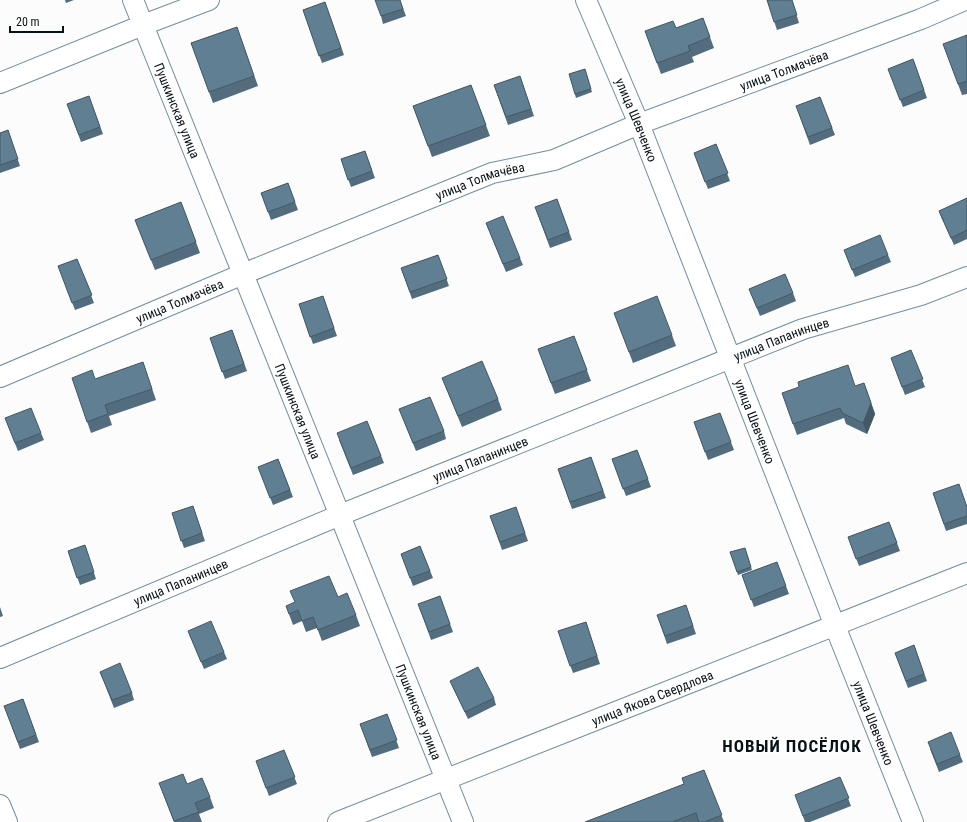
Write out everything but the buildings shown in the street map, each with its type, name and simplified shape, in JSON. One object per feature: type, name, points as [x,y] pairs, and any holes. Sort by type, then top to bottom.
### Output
[{"type":"street","name":"Пушкинская улица","points":[[133,0],[463,822]]},
{"type":"street","points":[[0,83],[209,0]]},
{"type":"street","name":"улица Шевченко","points":[[586,0],[639,124],[913,822]]},
{"type":"street","name":"улица Толмачёва","points":[[0,377],[243,274],[492,173],[554,160],[639,124],[921,19],[965,0]]},
{"type":"street","name":"улица Папанинцев","points":[[0,658],[340,515],[803,329],[921,295],[967,277]]},
{"type":"street","name":"улица Якова Свердлова","points":[[338,822],[967,573]]},
{"type":"street","points":[[0,805],[7,822]]},
{"type":"district","name":"НОВЫЙ ПОСЁЛОК","points":[[792,746]]}]
